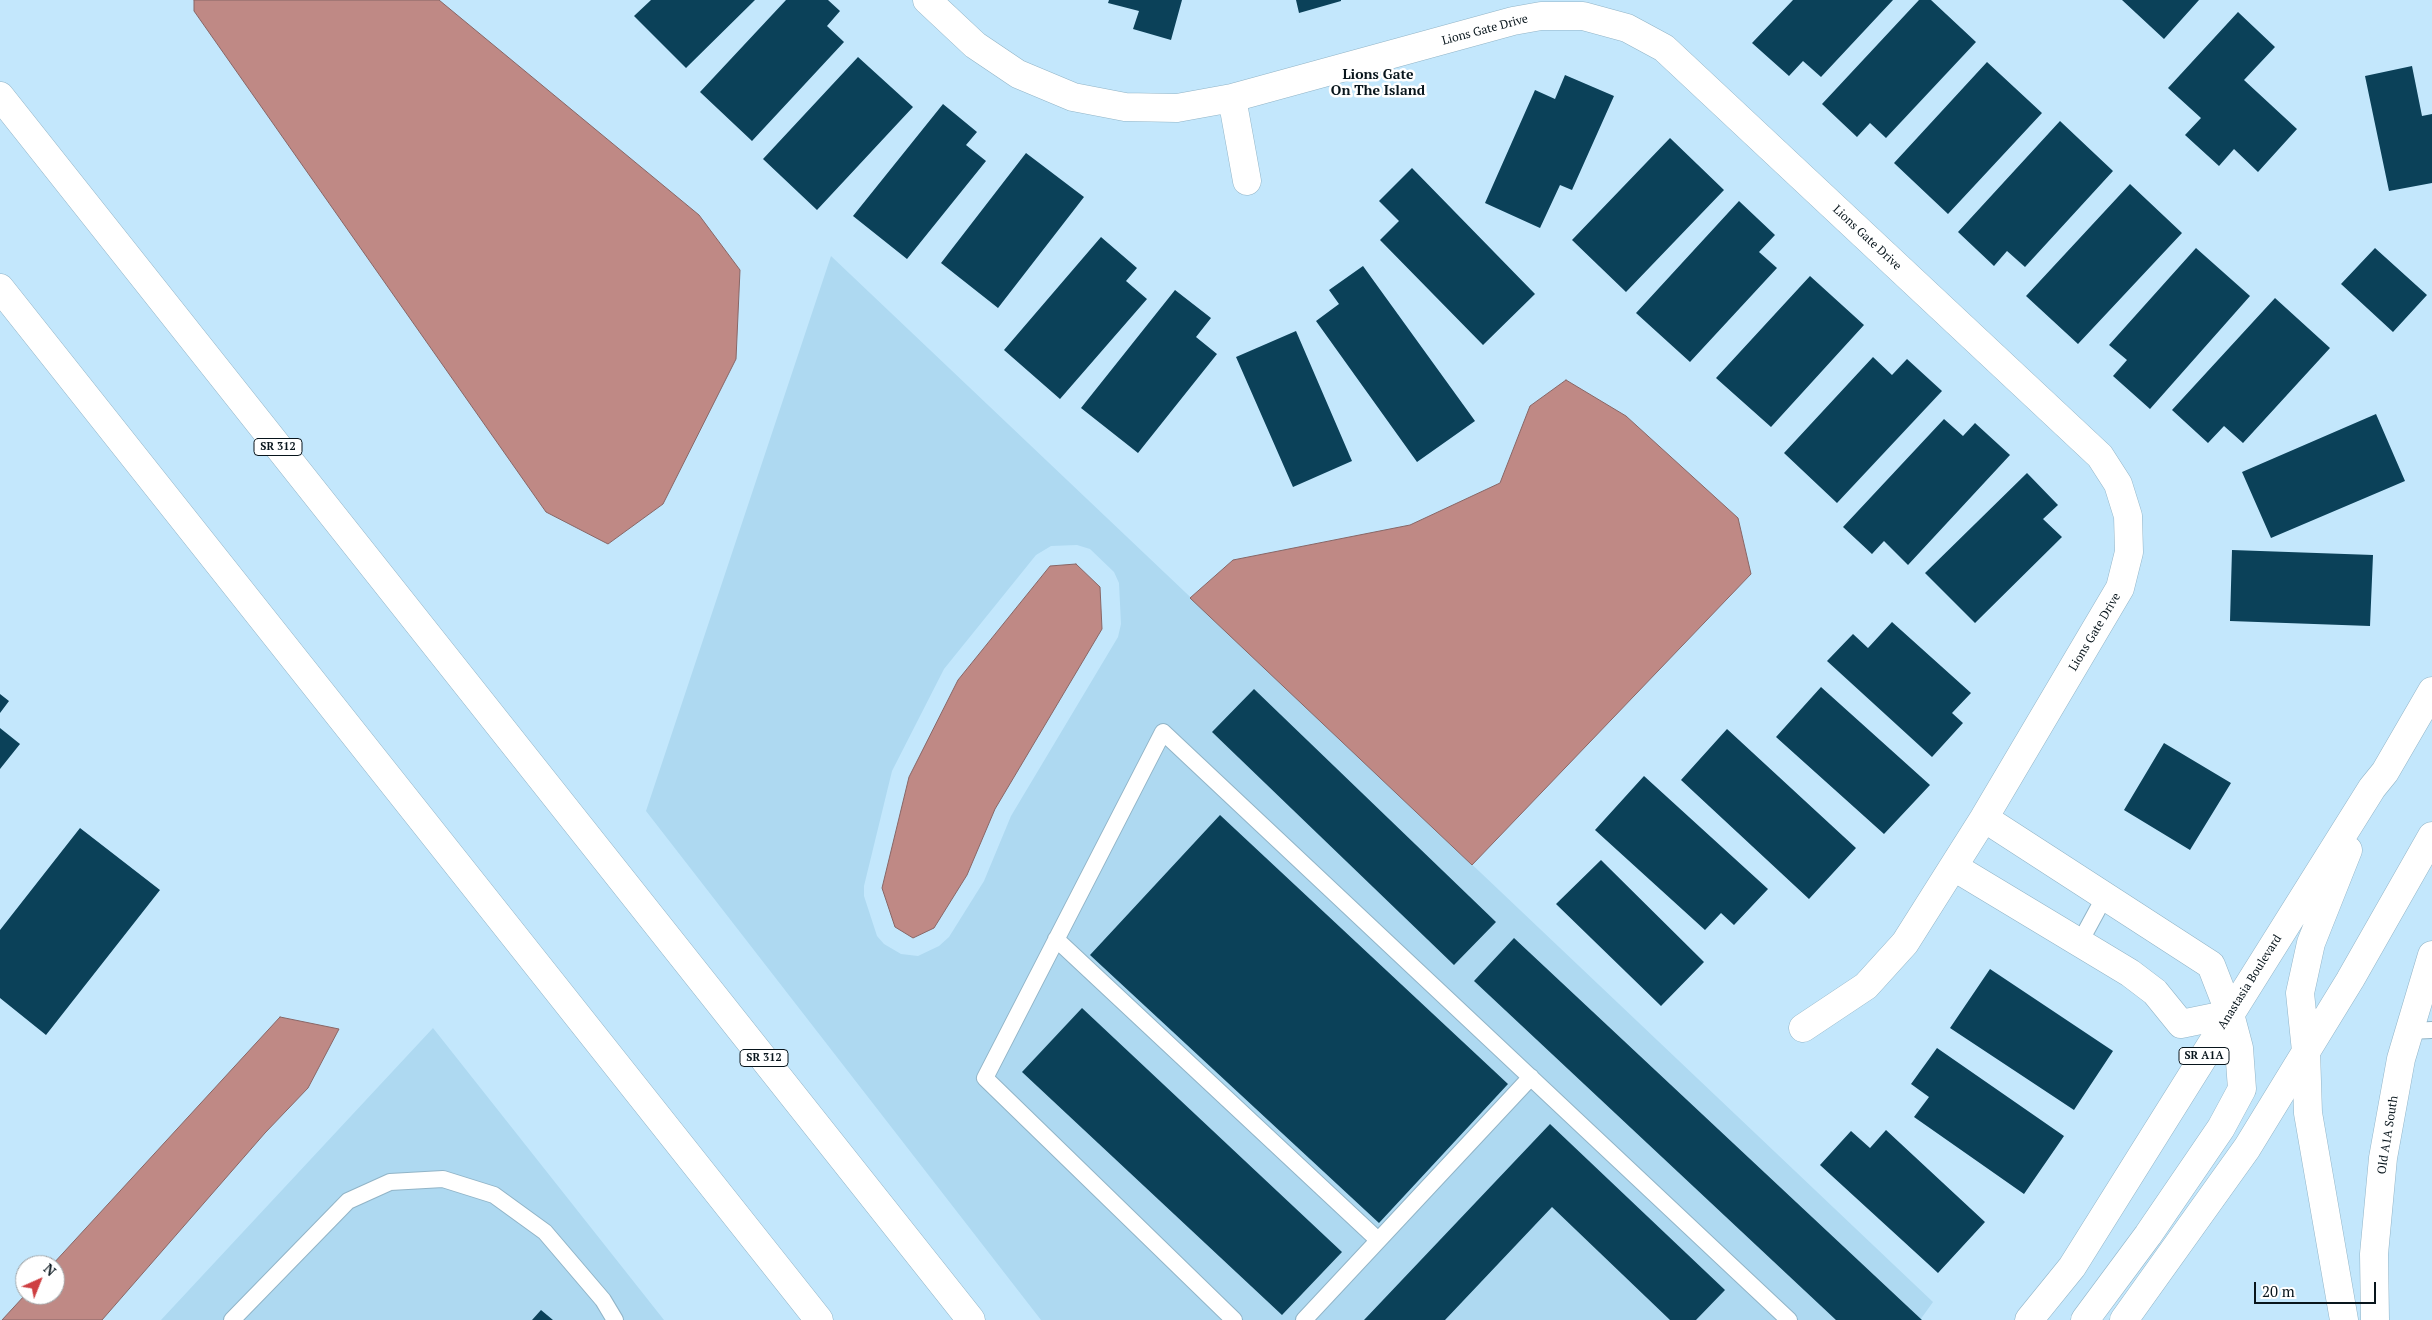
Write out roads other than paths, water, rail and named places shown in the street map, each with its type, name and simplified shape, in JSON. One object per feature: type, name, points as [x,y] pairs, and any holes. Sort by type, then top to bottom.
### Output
[{"type":"main road","name":"Lions Gate Drive","points":[[927,0],[975,45],[1018,74],[1074,97],[1125,107],[1177,108],[1232,98],[1513,21],[1541,16],[1583,16],[1627,28],[1664,48],[2100,456],[2118,484],[2128,516],[2129,552],[2120,588],[1984,818],[1905,943],[1866,986],[1803,1028]]},
{"type":"main road","name":"SR 312","points":[[0,96],[971,1320]]},
{"type":"main road","points":[[1232,98],[1247,181]]},
{"type":"main road","points":[[0,288],[820,1320]]},
{"type":"main road","name":"Anastasia Boulevard","points":[[2029,1320],[2072,1267],[2372,788],[2385,772],[2432,691]]},
{"type":"main road","points":[[2344,1320],[2308,1113],[2306,1051],[2300,993],[2311,943],[2372,788]]},
{"type":"main road","points":[[1984,818],[2211,965],[2230,1014],[2239,1048],[2242,1089],[2221,1128],[2148,1235],[2085,1320]]},
{"type":"main road","points":[[2124,1320],[2247,1148],[2350,980],[2432,836]]},
{"type":"main road","points":[[1954,867],[2130,973],[2155,992],[2181,1024],[2230,1014]]},
{"type":"main road","name":"Old A1A South","points":[[2375,1320],[2374,1254],[2382,1158],[2401,1059],[2421,1030],[2432,955]]},
{"type":"lane","points":[[1234,1320],[985,1078],[1162,732],[1789,1320]]},
{"type":"lane","points":[[2080,942],[2106,896]]},
{"type":"lane","points":[[1056,939],[1378,1240]]},
{"type":"lane","points":[[1304,1320],[1530,1077]]},
{"type":"lane","points":[[232,1320],[348,1200],[390,1182],[443,1179],[494,1195],[545,1232],[603,1300],[615,1320]]},
{"type":"district","name":"Lions Gate On The Island","points":[[1378,84]]}]
